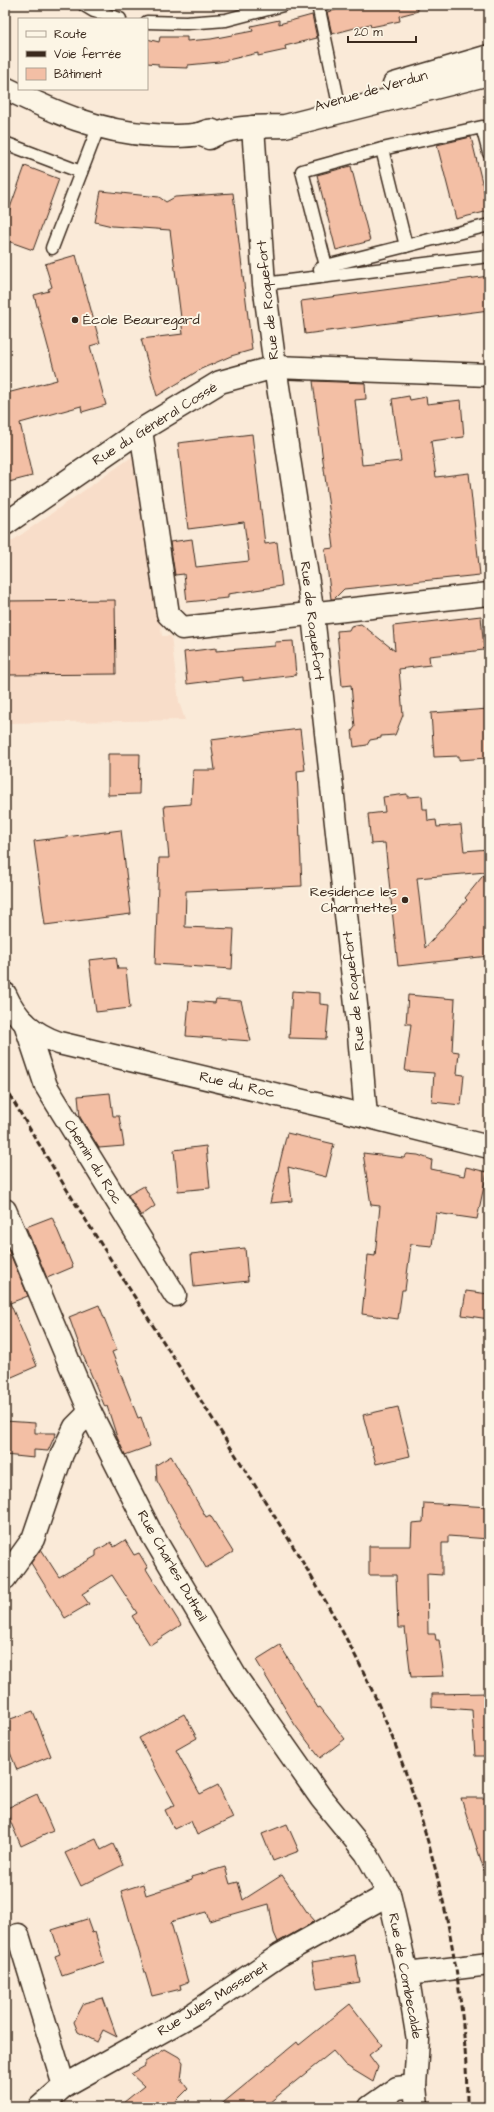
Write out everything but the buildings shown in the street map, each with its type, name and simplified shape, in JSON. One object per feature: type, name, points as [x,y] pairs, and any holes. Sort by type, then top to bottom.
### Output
[{"type":"street","name":"Avenue de Verdun","points":[[253,128],[338,100],[489,56]]},
{"type":"street","name":"Avenue de Verdun","points":[[5,88],[53,112],[98,128],[153,135],[209,133],[285,126],[489,74]]},
{"type":"street","name":"Rue de Roquefort","points":[[253,128],[264,284],[275,368],[313,615],[358,1022],[366,1116]]},
{"type":"street","name":"Rue du Général Cossé","points":[[5,524],[141,430],[220,382],[275,368],[489,375]]},
{"type":"street","points":[[141,430],[168,614],[182,628],[313,615],[489,594]]},
{"type":"street","name":"Rue du Roc","points":[[5,994],[10,1007],[39,1036],[59,1043],[366,1116],[489,1147]]},
{"type":"street","name":"Chemin du Roc","points":[[25,1023],[46,1086],[174,1295]]},
{"type":"street","name":"Rue Charles Dutheil","points":[[5,1210],[90,1412],[151,1533],[236,1677],[321,1798],[366,1853],[389,1894]]},
{"type":"street","points":[[5,1578],[33,1539],[62,1454],[75,1427],[90,1412]]},
{"type":"street","name":"Rue de Combecalde","points":[[389,1894],[407,1974],[418,2040],[416,2097]]},
{"type":"street","name":"Rue Jules Massenet","points":[[40,2107],[64,2086],[194,2014],[280,1956],[389,1894]]},
{"type":"street","points":[[18,1935],[64,2086]]},
{"type":"street","points":[[407,1974],[489,1964]]},
{"type":"street","points":[[370,2107],[397,2088],[416,2097]]},
{"type":"lane","points":[[84,5],[114,18]]},
{"type":"lane","points":[[148,22],[186,23],[226,20],[283,5]]},
{"type":"lane","points":[[318,5],[338,100]]},
{"type":"lane","points":[[52,248],[98,128]]},
{"type":"lane","points":[[326,266],[302,171],[382,149],[482,128],[489,153]]},
{"type":"lane","points":[[5,143],[81,172]]},
{"type":"lane","points":[[382,149],[406,246]]},
{"type":"lane","points":[[303,280],[326,266],[489,225]]},
{"type":"lane","points":[[264,284],[489,256]]},
{"type":"shaded area","points":[[136,454],[162,636],[171,636],[179,702],[185,720],[5,723],[5,546]]},
{"type":"railway","points":[[5,1087],[86,1221],[298,1554],[348,1641],[363,1671],[386,1722],[406,1774],[424,1828],[439,1884],[451,1940],[460,1996],[465,2052],[467,2107]]},
{"type":"place","name":"École Beauregard","points":[[75,320]]},
{"type":"place","name":"Residence les Charmettes","points":[[405,900]]}]
